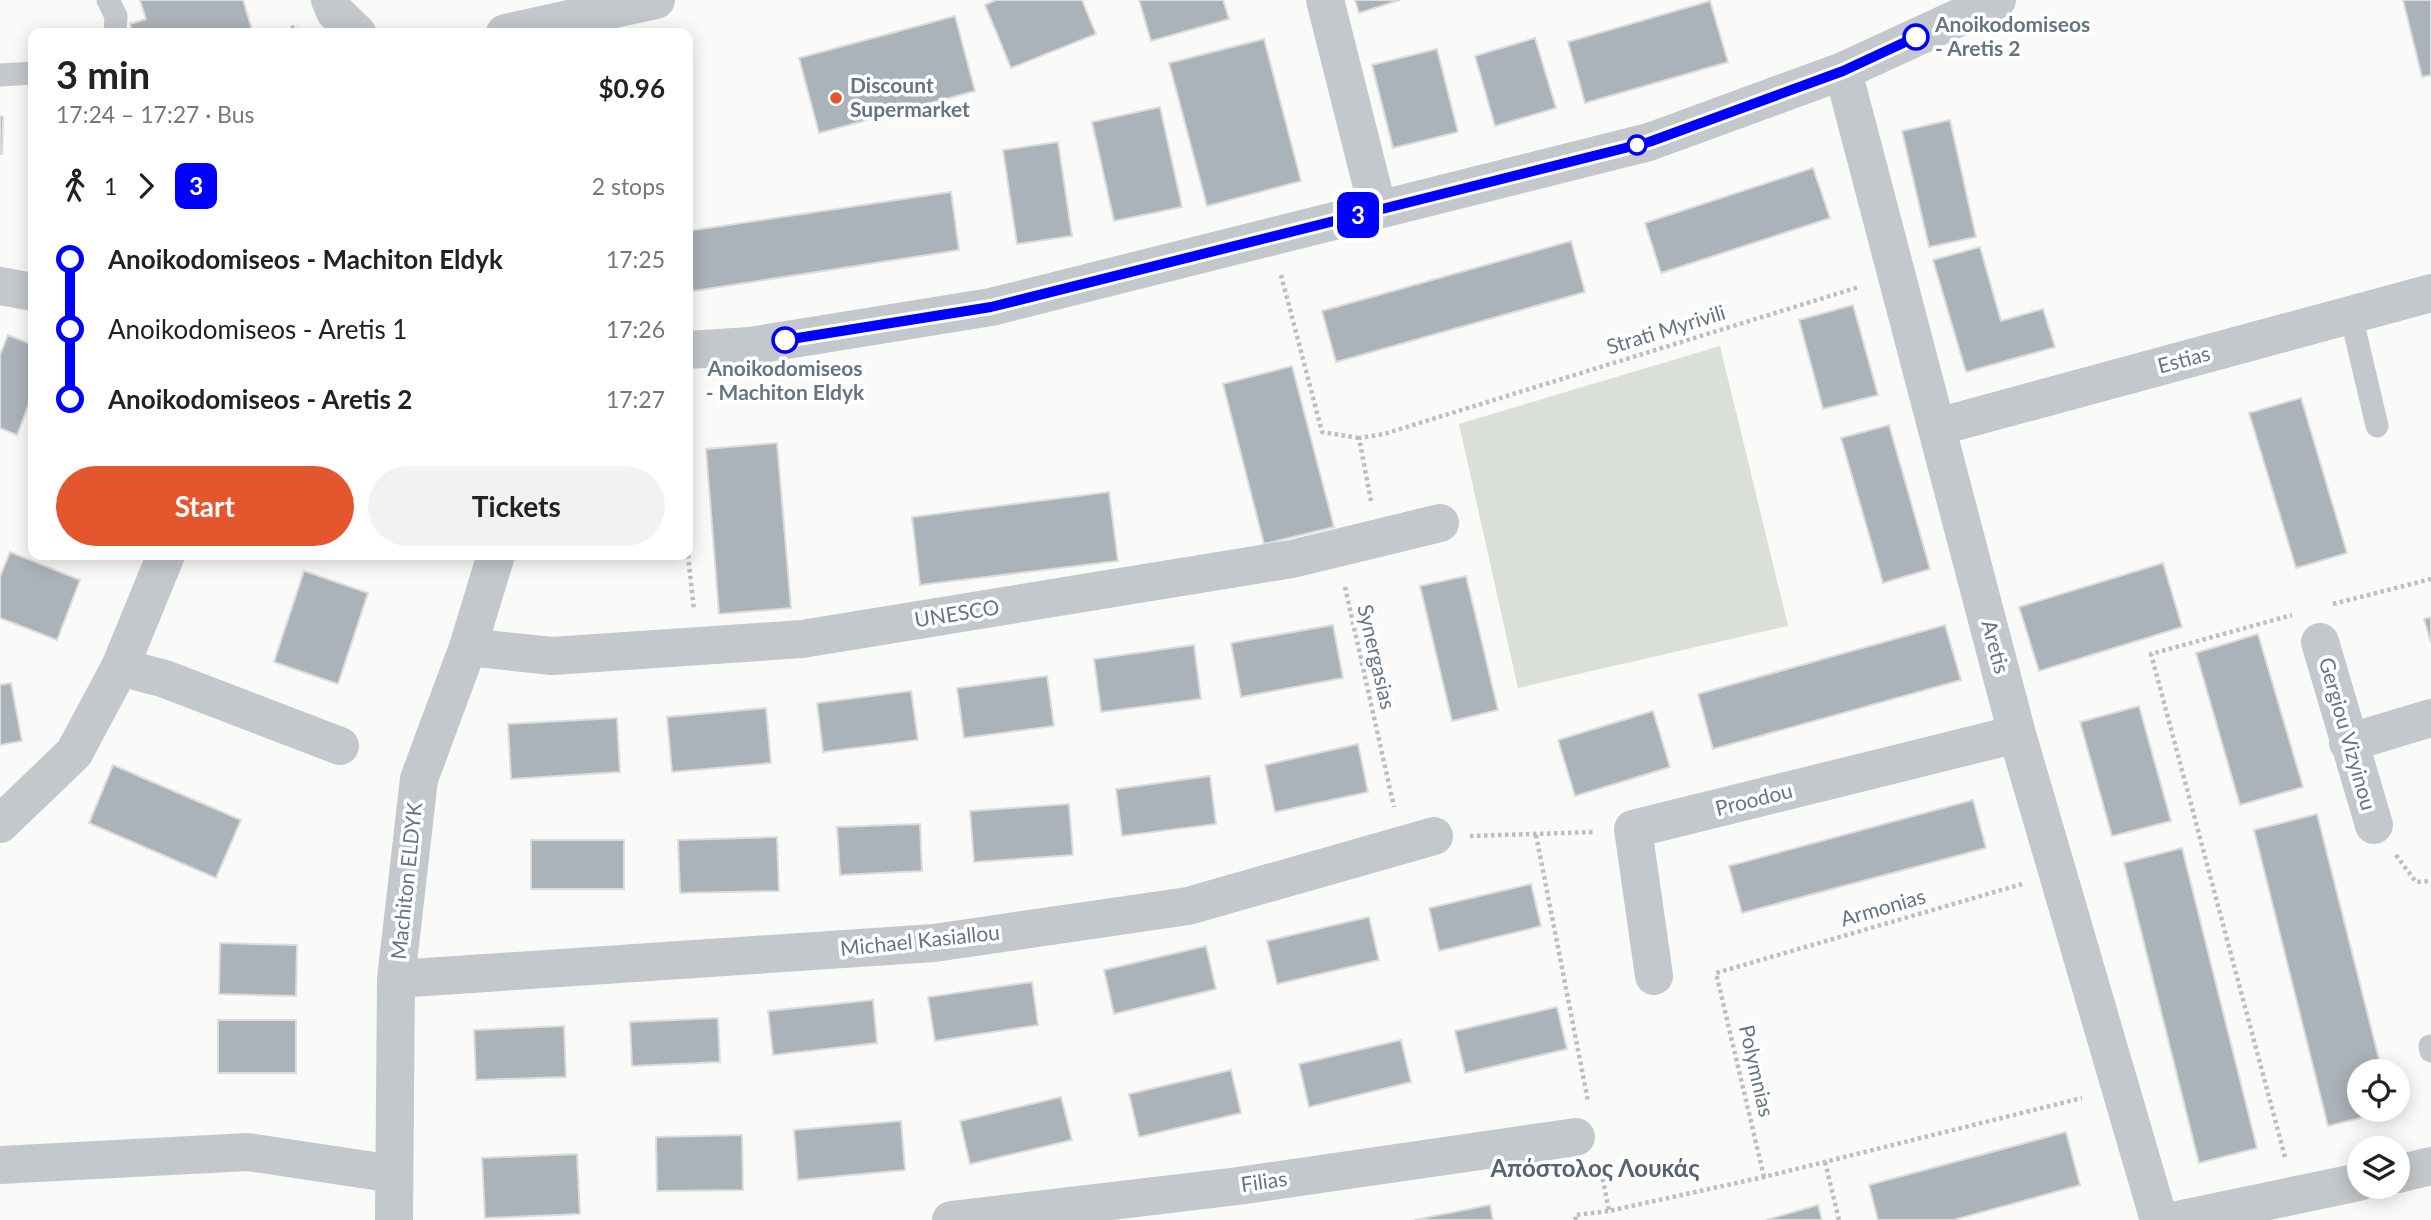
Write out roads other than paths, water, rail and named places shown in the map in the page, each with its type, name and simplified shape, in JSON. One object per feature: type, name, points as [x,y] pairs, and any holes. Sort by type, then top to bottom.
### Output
[{"type":"street","points":[[330,0],[335,12],[352,28]]},
{"type":"street","points":[[528,28],[656,0]]},
{"type":"street","points":[[1325,0],[1378,210]]},
{"type":"street","points":[[693,351],[750,346],[991,307],[1649,142],[1843,71],[1997,0]]},
{"type":"street","name":"Aretis","points":[[1843,71],[2017,734],[2159,1220]]},
{"type":"street","points":[[0,286],[28,291]]},
{"type":"street","name":"Estias","points":[[1937,427],[2431,293]]},
{"type":"street","name":"UNESCO","points":[[468,647],[552,656],[802,639],[1292,559],[1440,523]]},
{"type":"street","points":[[0,824],[74,753],[120,667],[164,560]]},
{"type":"street","name":"Machiton ELDYK","points":[[394,1220],[396,979],[419,779],[468,647],[494,560]]},
{"type":"street","name":"Gergiou Vizyinou","points":[[2320,642],[2374,825]]},
{"type":"street","points":[[120,667],[165,679],[340,746]]},
{"type":"street","points":[[2348,743],[2431,718]]},
{"type":"street","name":"Proodou","points":[[1654,976],[1633,829],[2017,734]]},
{"type":"street","name":"Michael Kasiallou","points":[[396,979],[934,943],[1188,906],[1434,836]]},
{"type":"street","name":"Filias","points":[[951,1220],[1238,1186],[1576,1138]]},
{"type":"street","points":[[0,1165],[248,1152],[394,1174]]},
{"type":"street","points":[[2410,1171],[2431,1166]]},
{"type":"street","points":[[2177,1220],[2347,1184]]},
{"type":"lane","points":[[108,0],[116,16],[115,28]]},
{"type":"lane","points":[[0,75],[28,73]]},
{"type":"lane","points":[[2351,315],[2377,426]]},
{"type":"place","name":"Anoikodomiseos - Aretis 2","points":[[1916,37]]},
{"type":"place","name":"Discount Supermarket","points":[[836,98]]},
{"type":"place","name":"Anoikodomiseos - Machiton Eldyk","points":[[785,340]]},
{"type":"district","name":"Απόστολος Λουκάς","points":[[1595,1169]]}]
